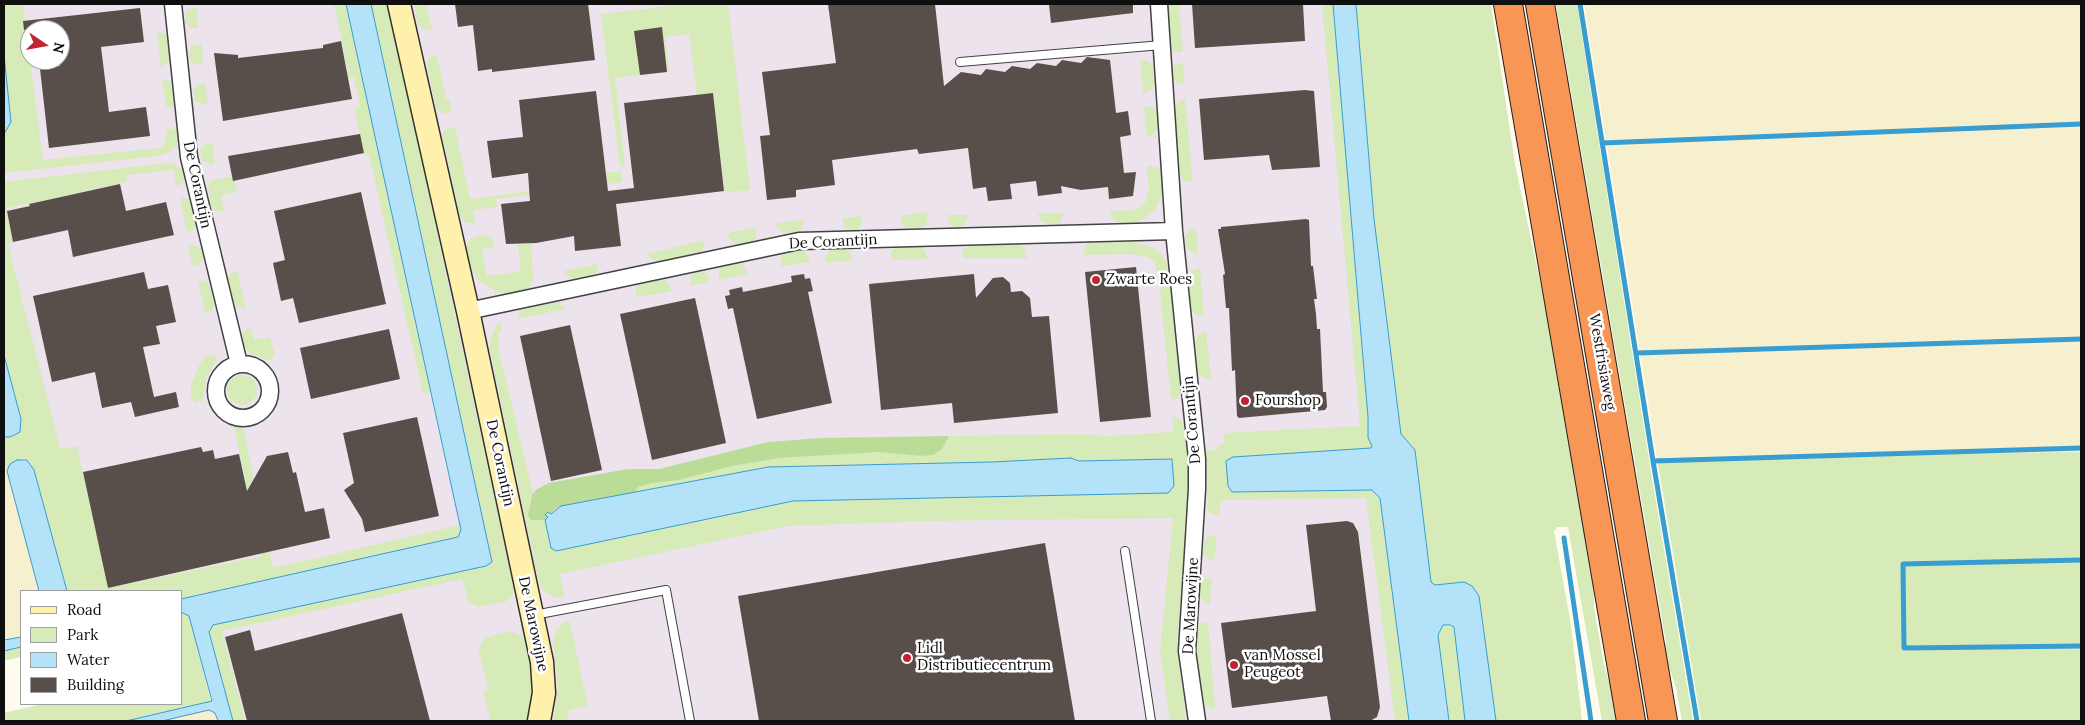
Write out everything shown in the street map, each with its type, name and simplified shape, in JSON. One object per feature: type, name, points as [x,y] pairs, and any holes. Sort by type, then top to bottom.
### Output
[{"type":"highway","points":[[1508,4],[1631,721]]},
{"type":"highway","name":"Westfrisiaweg","points":[[1540,4],[1663,721]]},
{"type":"street","name":"De Corantijn","points":[[173,4],[189,156],[239,364]]},
{"type":"street","name":"De Corantijn","points":[[399,4],[468,311],[519,556]]},
{"type":"street","name":"De Corantijn","points":[[1159,4],[1174,231],[1197,459],[1197,489]]},
{"type":"street","name":"De Corantijn","points":[[468,311],[799,241],[1174,231]]},
{"type":"street","name":"De Marowijne","points":[[1197,489],[1187,651],[1197,721]]},
{"type":"street","name":"De Marowijne","points":[[519,556],[545,677],[539,721]]},
{"type":"lane","points":[[960,62],[1162,44]]},
{"type":"lane","points":[[1125,551],[1151,721]]},
{"type":"lane","points":[[532,615],[666,590],[690,721]]},
{"type":"shaded area","points":[[4,4],[1350,4],[1436,721],[220,721],[182,615],[182,590],[48,590],[4,429],[4,149],[16,147]]},
{"type":"shaded area","points":[[1584,4],[2081,4],[2081,452],[1657,458]]},
{"type":"shaded area","points":[[4,458],[39,590],[20,590],[20,637],[4,640]]},
{"type":"shaded area","points":[[209,710],[215,713],[218,721],[162,721]]},
{"type":"green space","points":[[4,4],[23,4],[25,20],[20,20],[20,70],[31,70],[43,160],[158,148],[164,145],[168,128],[180,131],[177,146],[170,152],[158,156],[4,173],[4,134],[6,132]]},
{"type":"green space","points":[[334,4],[346,4],[431,391],[423,394],[369,155],[365,156],[354,108],[360,106],[354,77],[245,90],[244,84],[348,71]]},
{"type":"green space","points":[[371,4],[388,4],[514,590],[511,597],[505,602],[478,607],[469,602],[462,579],[222,631],[245,721],[233,721],[209,632],[213,625],[486,566],[492,562]]},
{"type":"green space","points":[[414,4],[426,4],[432,30],[425,30],[418,25]]},
{"type":"green space","points":[[685,4],[728,4],[750,190],[725,193],[713,93],[697,95],[689,34],[665,37],[669,71],[615,78],[625,167],[620,167],[601,14]]},
{"type":"green space","points":[[1167,4],[1179,4],[1183,52],[1175,52],[1170,47]]},
{"type":"green space","points":[[1322,4],[1333,4],[1368,417],[1368,438],[1372,446],[1371,448],[1233,457],[1226,461],[1228,486],[1232,492],[1372,490],[1380,498],[1409,721],[1395,721],[1366,498],[1221,500],[1219,516],[1209,513],[1208,509],[1206,451],[1218,449],[1218,445],[1225,444],[1224,433],[1360,426]]},
{"type":"green space","points":[[1356,4],[1491,4],[1515,164],[1567,409],[1592,552],[1594,608],[1604,665],[1621,721],[1602,721],[1568,527],[1557,527],[1554,531],[1571,625],[1582,721],[1496,721],[1464,582],[1435,585],[1431,583],[1415,450],[1401,434],[1374,219]]},
{"type":"green space","points":[[1556,4],[1577,4],[1651,472],[1693,721],[1682,721],[1676,688],[1663,649],[1666,643]]},
{"type":"green space","points":[[197,8],[198,28],[191,28],[185,23],[185,13],[188,9]]},
{"type":"green space","points":[[157,32],[165,33],[169,38],[170,61],[161,67]]},
{"type":"green space","points":[[201,44],[204,64],[198,65],[191,62],[189,53],[192,46]]},
{"type":"green space","points":[[437,55],[446,99],[449,99],[452,112],[444,114],[436,108],[427,65],[430,57]]},
{"type":"green space","points":[[1141,60],[1148,61],[1153,65],[1155,83],[1151,90],[1143,94]]},
{"type":"green space","points":[[1183,64],[1185,84],[1178,83],[1172,78],[1171,70],[1175,65]]},
{"type":"green space","points":[[162,80],[171,82],[175,87],[176,100],[172,108],[166,106]]},
{"type":"green space","points":[[205,83],[208,103],[203,104],[195,101],[193,89],[197,85]]},
{"type":"green space","points":[[1185,99],[1193,181],[1190,182],[1185,181],[1180,176],[1174,111],[1178,102]]},
{"type":"green space","points":[[1144,106],[1151,107],[1157,111],[1158,127],[1154,134],[1147,138]]},
{"type":"green space","points":[[455,127],[470,199],[530,191],[530,183],[621,171],[622,182],[496,199],[497,207],[473,210],[475,223],[466,223],[460,216],[442,135],[445,129]]},
{"type":"green space","points":[[212,143],[215,163],[210,164],[202,160],[200,149],[206,144]]},
{"type":"green space","points":[[167,163],[174,164],[183,170],[186,177],[182,184],[176,186],[174,170],[126,175],[127,182],[7,208],[14,242],[8,244],[60,449],[77,446],[109,588],[262,556],[234,427],[243,428],[273,568],[460,525],[461,529],[458,537],[182,599],[182,590],[67,590],[31,463],[27,459],[17,460],[10,464],[7,471],[4,458],[4,437],[18,433],[21,428],[4,355],[4,182]]},
{"type":"green space","points":[[1147,167],[1158,168],[1162,174],[1162,194],[1155,210],[1139,222],[1126,224],[1115,222],[1111,217],[1110,211],[1134,210],[1145,203],[1149,191]]},
{"type":"green space","points":[[234,176],[237,192],[221,195],[224,211],[215,211],[211,206],[208,184],[214,180]]},
{"type":"green space","points":[[180,198],[189,199],[193,204],[196,225],[193,230],[187,233]]},
{"type":"green space","points":[[928,212],[927,224],[922,228],[903,227],[900,216]]},
{"type":"green space","points":[[1038,213],[1064,213],[1060,222],[1049,225],[1040,220]]},
{"type":"green space","points":[[947,215],[968,216],[963,226],[955,228],[949,223]]},
{"type":"green space","points":[[862,216],[862,223],[857,230],[848,230],[843,226],[843,218]]},
{"type":"green space","points":[[804,219],[803,226],[797,233],[783,232],[775,224]]},
{"type":"green space","points":[[756,227],[756,238],[751,242],[735,244],[728,236],[728,233]]},
{"type":"green space","points":[[1196,228],[1198,253],[1194,253],[1186,248],[1185,237],[1189,231]]},
{"type":"green space","points":[[481,235],[489,236],[494,240],[494,247],[482,249],[487,276],[521,271],[518,245],[531,243],[533,280],[527,291],[509,294],[497,292],[477,279],[470,265],[466,246],[471,239]]},
{"type":"green space","points":[[705,240],[704,247],[700,253],[660,261],[651,259],[647,254]]},
{"type":"green space","points":[[1134,242],[1154,248],[1162,255],[1169,267],[1182,391],[1175,400],[1171,398],[1158,273],[1155,263],[1148,257],[1130,254],[1083,255],[1086,245],[1090,243]]},
{"type":"green space","points":[[1016,244],[1024,248],[1027,258],[963,258],[963,250],[972,245]]},
{"type":"green space","points":[[192,245],[203,249],[204,259],[199,265],[193,266],[188,247]]},
{"type":"green space","points":[[897,246],[921,247],[926,252],[927,259],[891,260],[892,250]]},
{"type":"green space","points":[[833,248],[847,249],[854,260],[826,263],[825,256]]},
{"type":"green space","points":[[799,249],[806,252],[810,262],[781,266],[781,256],[786,252]]},
{"type":"green space","points":[[736,262],[743,264],[748,274],[719,280],[719,269],[724,265]]},
{"type":"green space","points":[[598,264],[597,272],[593,275],[576,279],[569,277],[564,271]]},
{"type":"green space","points":[[1200,268],[1204,315],[1202,316],[1197,315],[1192,310],[1188,280],[1192,271]]},
{"type":"green space","points":[[237,270],[246,308],[237,307],[233,302],[228,278],[231,273]]},
{"type":"green space","points":[[702,271],[707,274],[709,282],[690,286],[692,274]]},
{"type":"green space","points":[[661,279],[667,281],[672,291],[636,297],[636,287],[640,283]]},
{"type":"green space","points":[[198,280],[209,283],[214,304],[212,311],[205,314]]},
{"type":"green space","points":[[558,302],[566,309],[517,319],[520,310]]},
{"type":"green space","points":[[498,323],[502,327],[499,333],[498,347],[533,493],[529,506],[541,521],[545,520],[551,548],[793,501],[1168,493],[1172,459],[1079,461],[1071,458],[992,462],[768,467],[635,492],[638,487],[653,483],[679,480],[732,466],[779,458],[880,452],[921,456],[933,455],[942,449],[949,436],[1073,434],[1109,436],[1174,432],[1172,417],[1178,418],[1185,424],[1191,488],[1177,641],[1186,721],[1170,721],[1160,650],[1173,518],[927,521],[788,526],[560,574],[564,597],[557,598],[547,593],[539,584],[490,350],[490,339]]},
{"type":"green space","points":[[250,327],[254,340],[270,337],[275,354],[270,360],[250,353],[241,343],[242,333]]},
{"type":"green space","points":[[1206,332],[1211,379],[1203,378],[1198,374],[1195,343],[1199,334]]},
{"type":"green space","points":[[206,355],[212,355],[217,358],[207,376],[203,400],[196,403],[191,398],[191,386],[198,367]]},
{"type":"green space","points":[[242,375],[253,379],[257,390],[253,401],[242,405],[231,401],[227,390],[231,379]]},
{"type":"green space","points":[[949,436],[942,449],[933,455],[921,456],[880,452],[779,458],[732,466],[679,480],[653,483],[638,487],[635,492],[561,506],[555,509],[545,520],[531,520],[528,515],[532,495],[537,489],[549,483],[628,469],[659,469],[768,442],[822,438]]},
{"type":"green space","points":[[2081,452],[2081,721],[1701,721],[1657,458]]},
{"type":"green space","points":[[1217,535],[1214,561],[1203,554],[1204,542],[1209,536]]},
{"type":"green space","points":[[1212,578],[1210,604],[1199,597],[1199,585],[1205,579]]},
{"type":"green space","points":[[182,612],[189,616],[211,702],[126,721],[4,721],[4,713],[38,705],[182,705]]},
{"type":"green space","points":[[564,622],[570,622],[588,706],[569,710],[568,721],[553,721],[558,687],[553,639],[557,629]]},
{"type":"green space","points":[[1208,622],[1215,708],[1213,709],[1202,704],[1195,654],[1195,634],[1200,624]]},
{"type":"green space","points":[[1443,625],[1454,627],[1465,721],[1449,721],[1438,635]]},
{"type":"green space","points":[[508,631],[523,636],[531,666],[532,692],[527,721],[491,721],[483,692],[489,690],[479,652],[481,643],[486,638]]},
{"type":"green space","points":[[20,647],[20,657],[4,661],[4,651]]},
{"type":"water","points":[[346,4],[371,4],[492,562],[486,566],[213,625],[209,632],[233,721],[218,721],[215,713],[209,710],[162,721],[126,721],[212,701],[189,616],[182,612],[182,599],[458,537],[461,530]]},
{"type":"water","points":[[1333,4],[1356,4],[1374,219],[1401,434],[1415,450],[1431,582],[1435,585],[1464,582],[1472,586],[1479,596],[1496,721],[1465,721],[1454,627],[1443,625],[1438,635],[1449,721],[1409,721],[1380,498],[1372,490],[1232,492],[1228,486],[1226,461],[1233,457],[1371,448],[1372,446],[1368,438],[1368,417]]},
{"type":"water","points":[[4,55],[11,122],[4,134]]},
{"type":"water","points":[[4,355],[21,419],[20,432],[10,437],[4,437]]},
{"type":"water","points":[[1071,458],[1079,461],[1172,459],[1174,486],[1168,493],[793,501],[556,551],[551,548],[545,520],[548,517],[545,515],[548,512],[551,514],[561,506],[768,467],[992,462]]},
{"type":"water","points":[[17,460],[27,460],[34,470],[67,590],[39,590],[7,471],[10,464]]},
{"type":"water","points":[[20,637],[20,647],[4,651],[4,640]]},
{"type":"building","points":[[455,4],[588,4],[595,60],[492,72],[492,69],[478,71],[473,25],[458,27]]},
{"type":"building","points":[[828,4],[935,4],[944,86],[961,72],[981,75],[986,69],[1005,72],[1012,66],[1030,69],[1037,63],[1056,66],[1062,60],[1081,63],[1087,57],[1110,60],[1116,113],[1128,111],[1131,135],[1120,137],[1124,173],[1136,172],[1133,196],[1109,199],[1108,187],[1081,190],[1061,186],[1062,193],[1038,196],[1036,181],[1010,184],[1012,199],[988,201],[986,187],[973,189],[968,148],[919,154],[917,149],[832,160],[835,185],[796,190],[796,197],[767,200],[760,136],[770,135],[762,72],[836,63]]},
{"type":"building","points":[[1049,4],[1133,4],[1133,13],[1051,23]]},
{"type":"building","points":[[1192,4],[1303,4],[1305,41],[1195,48]]},
{"type":"building","points":[[140,8],[144,42],[101,47],[109,112],[146,107],[150,136],[49,148],[40,70],[70,70],[70,20],[32,20]]},
{"type":"building","points":[[662,27],[667,72],[640,75],[634,31]]},
{"type":"building","points":[[341,41],[352,99],[223,121],[214,53],[238,55],[238,58],[323,48],[323,45]]},
{"type":"building","points":[[1305,90],[1314,91],[1320,167],[1272,170],[1269,155],[1204,160],[1199,99]]},
{"type":"building","points":[[596,91],[608,191],[634,188],[624,103],[713,93],[724,191],[616,204],[621,246],[575,251],[574,236],[536,243],[506,244],[501,204],[530,201],[528,173],[492,178],[487,141],[523,137],[519,100]]},
{"type":"building","points":[[360,134],[364,153],[233,181],[228,156]]},
{"type":"building","points":[[120,184],[126,211],[166,202],[174,235],[73,257],[68,230],[13,242],[7,211],[30,206],[29,204]]},
{"type":"building","points":[[361,192],[386,304],[299,323],[293,298],[281,301],[273,263],[285,260],[274,211]]},
{"type":"building","points":[[1309,220],[1311,266],[1313,266],[1317,299],[1314,299],[1317,329],[1320,329],[1323,392],[1326,392],[1327,407],[1325,410],[1239,418],[1237,416],[1235,370],[1232,371],[1229,308],[1226,308],[1223,275],[1225,274],[1218,229],[1221,229],[1221,227]]},
{"type":"building","points":[[1136,267],[1151,417],[1100,422],[1085,272]]},
{"type":"building","points":[[144,272],[148,289],[168,285],[176,322],[156,326],[160,344],[143,347],[154,397],[176,392],[179,407],[135,417],[131,402],[102,408],[95,372],[52,382],[33,296]]},
{"type":"building","points":[[804,274],[805,279],[810,278],[813,291],[808,292],[832,403],[757,419],[733,308],[728,309],[725,296],[730,295],[729,290],[742,287],[743,292],[792,282],[791,276]]},
{"type":"building","points":[[974,274],[976,298],[993,278],[1003,277],[1010,283],[1011,292],[1022,291],[1030,298],[1032,317],[1049,316],[1058,413],[954,423],[952,403],[881,410],[869,284]]},
{"type":"building","points":[[695,298],[726,443],[652,460],[620,314]]},
{"type":"building","points":[[570,325],[602,470],[551,481],[520,336]]},
{"type":"building","points":[[389,329],[400,379],[311,399],[300,348]]},
{"type":"building","points":[[417,417],[439,516],[365,532],[362,519],[344,490],[354,483],[343,433]]},
{"type":"building","points":[[201,447],[203,452],[213,450],[215,459],[239,454],[247,491],[267,456],[288,452],[293,473],[296,472],[305,512],[324,508],[330,538],[108,588],[83,472]]},
{"type":"building","points":[[1347,521],[1353,523],[1358,532],[1380,707],[1377,717],[1370,721],[1331,721],[1327,696],[1232,708],[1221,623],[1316,611],[1306,525]]},
{"type":"building","name":"Lidl Distributiecentrum","points":[[1045,543],[1075,721],[759,721],[738,596]]},
{"type":"building","points":[[402,613],[430,721],[247,721],[225,637],[250,630],[255,651]]},
{"type":"waterway","points":[[1580,4],[1653,461],[1697,721]]},
{"type":"waterway","points":[[1602,143],[2081,124]]},
{"type":"waterway","points":[[1637,353],[2081,339]]},
{"type":"waterway","points":[[1653,461],[2081,448]]},
{"type":"waterway","points":[[1564,538],[1591,721]]},
{"type":"waterway","points":[[2081,560],[1903,564],[1904,648],[2081,646]]},
{"type":"place","name":"Zwarte Roes","points":[[1096,280]]},
{"type":"place","name":"Fourshop","points":[[1245,401]]},
{"type":"place","name":"Lidl Distributiecentrum","points":[[907,658]]},
{"type":"place","name":"van Mossel Peugeot","points":[[1234,665]]}]
